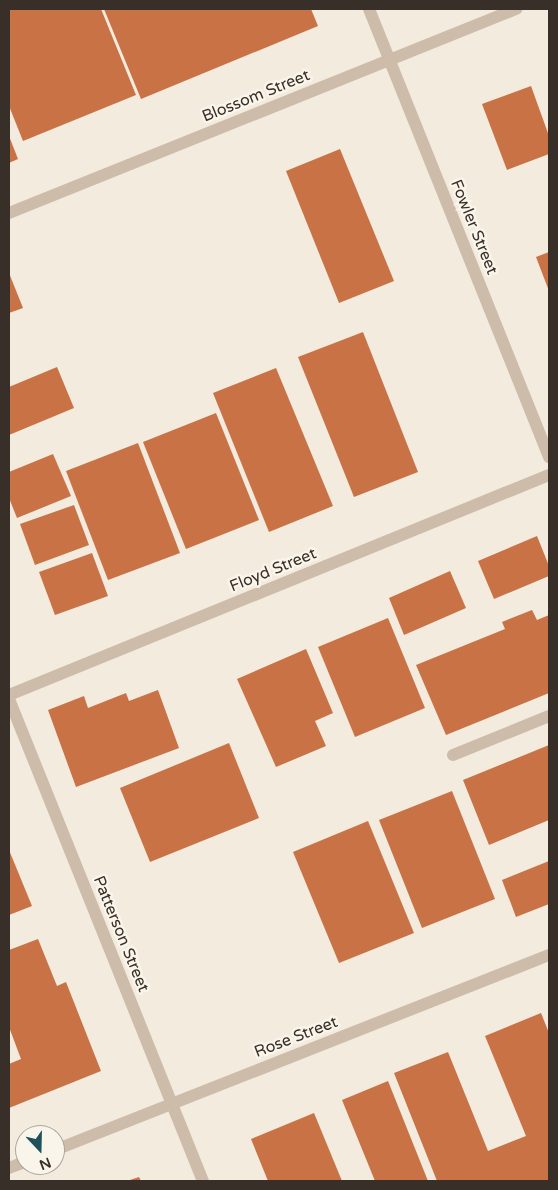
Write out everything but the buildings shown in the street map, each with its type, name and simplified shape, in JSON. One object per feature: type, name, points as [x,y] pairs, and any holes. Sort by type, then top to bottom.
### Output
[{"type":"street","name":"Fowler Street","points":[[369,9],[549,457]]},
{"type":"street","name":"Blossom Street","points":[[9,213],[516,9]]},
{"type":"street","name":"Floyd Street","points":[[9,697],[549,475]]},
{"type":"street","name":"Patterson Street","points":[[9,697],[203,1181]]},
{"type":"street","points":[[453,755],[549,716]]},
{"type":"street","name":"Rose Street","points":[[65,1146],[549,955]]}]
